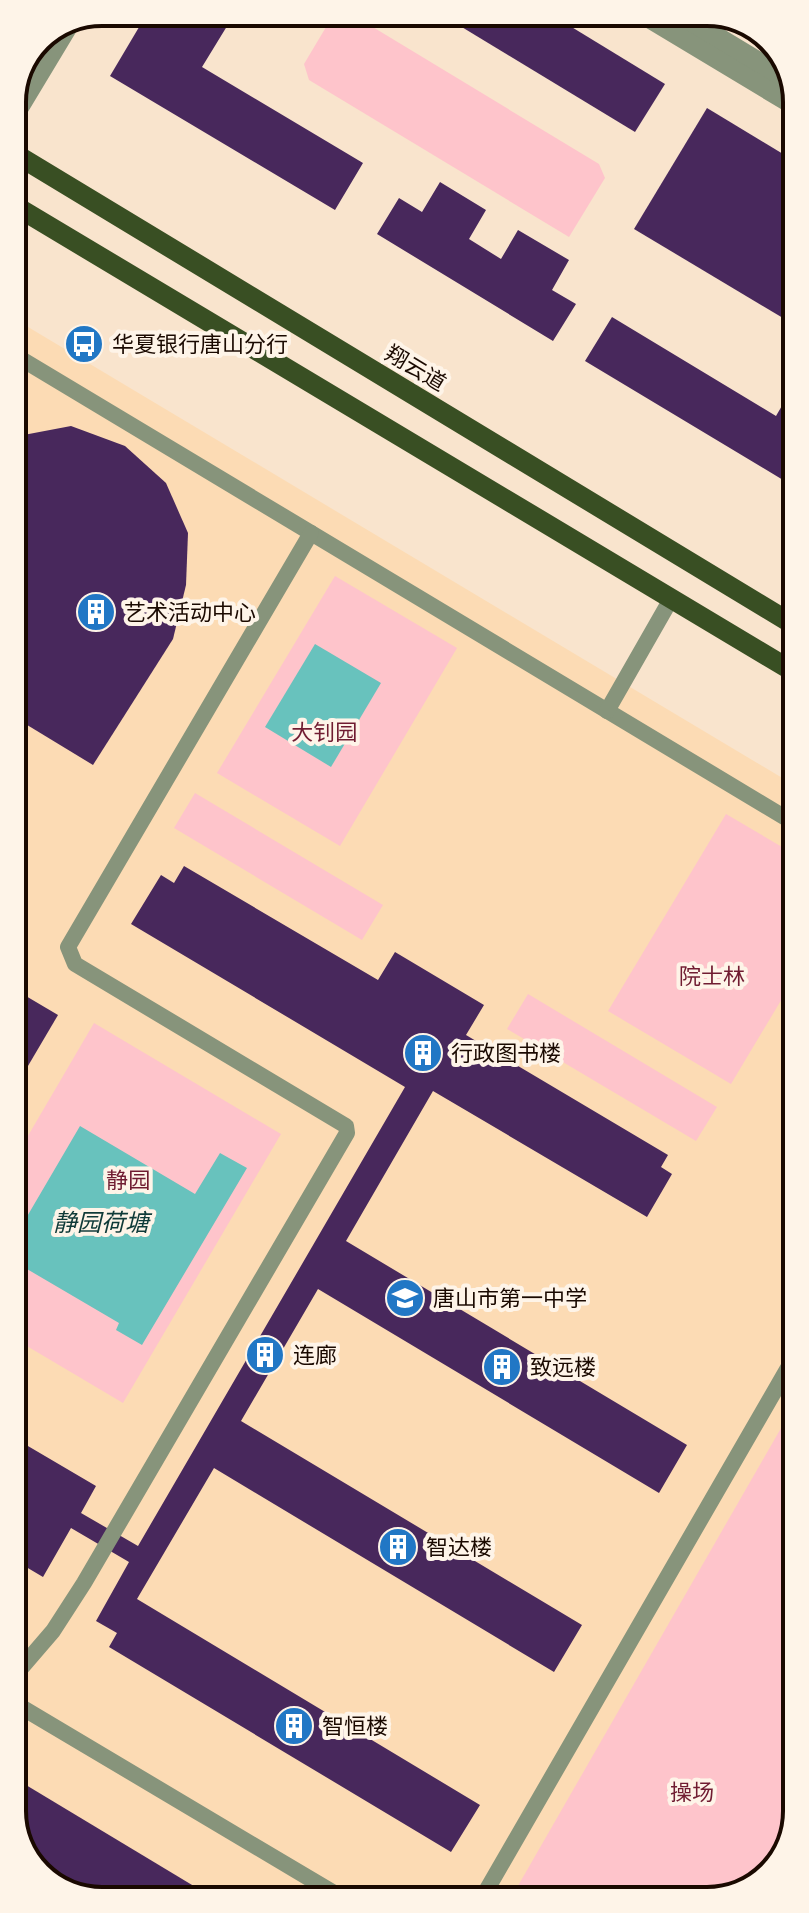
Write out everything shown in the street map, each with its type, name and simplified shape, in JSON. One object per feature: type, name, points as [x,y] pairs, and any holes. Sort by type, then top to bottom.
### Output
[{"type":"main road","name":"翔云道","points":[[26,160],[783,618]]},
{"type":"main road","points":[[26,212],[783,665]]},
{"type":"street","points":[[662,26],[783,98]]},
{"type":"street","points":[[699,26],[777,73]]},
{"type":"street","points":[[26,95],[60,39]]},
{"type":"lane","points":[[26,362],[783,816]]},
{"type":"lane","points":[[26,1662],[53,1631],[84,1583],[347,1133],[346,1126],[75,964],[68,947],[311,533]]},
{"type":"lane","points":[[607,711],[671,599]]},
{"type":"lane","points":[[488,1887],[783,1377]]},
{"type":"lane","points":[[26,1710],[324,1887]]},
{"type":"lane","points":[[315,1887],[317,1883]]},
{"type":"shaded area","name":"唐山市第一中学","points":[[26,326],[783,778],[783,1811],[779,1836],[770,1853],[753,1871],[732,1883],[707,1887],[97,1887],[64,1877],[48,1865],[34,1845],[27,1826],[26,1811]]},
{"type":"green space","points":[[327,26],[371,26],[599,164],[605,178],[569,237],[309,80],[304,64]]},
{"type":"green space","name":"大钊园","points":[[335,576],[457,648],[340,846],[217,773]]},
{"type":"green space","points":[[195,793],[383,905],[362,940],[174,828]]},
{"type":"green space","name":"院士林","points":[[726,814],[783,848],[783,997],[731,1084],[608,1011]]},
{"type":"green space","points":[[528,994],[717,1107],[696,1141],[507,1029]]},
{"type":"green space","name":"静园","points":[[94,1023],[281,1134],[123,1403],[26,1346],[26,1139]]},
{"type":"green space","name":"操场","points":[[783,1425],[783,1811],[775,1845],[753,1871],[722,1886],[517,1887]]},
{"type":"water","points":[[315,644],[381,683],[331,767],[265,727]]},
{"type":"water","name":"静园荷塘","points":[[80,1126],[195,1194],[220,1153],[247,1168],[142,1345],[116,1330],[119,1323],[26,1268],[26,1218]]},
{"type":"building","points":[[140,26],[227,26],[202,67],[363,163],[335,210],[110,76]]},
{"type":"building","points":[[460,26],[570,26],[665,84],[635,132]]},
{"type":"building","points":[[707,108],[783,154],[783,318],[634,229]]},
{"type":"building","points":[[440,182],[486,210],[469,239],[501,259],[518,230],[569,260],[552,290],[576,304],[553,341],[377,234],[399,198],[422,212]]},
{"type":"building","points":[[612,317],[776,416],[783,404],[783,480],[585,361]]},
{"type":"building","name":"艺术活动中心","points":[[71,426],[125,446],[166,483],[188,533],[186,585],[173,639],[93,765],[26,724],[26,435]]},
{"type":"building","points":[[184,866],[378,980],[395,952],[484,1005],[466,1035],[668,1155],[661,1167],[672,1174],[647,1217],[433,1091],[346,1241],[687,1445],[659,1493],[318,1289],[241,1421],[582,1625],[554,1672],[214,1468],[137,1599],[480,1805],[451,1852],[109,1647],[117,1633],[96,1621],[129,1562],[71,1528],[43,1577],[26,1567],[26,1445],[96,1486],[81,1513],[138,1546],[405,1087],[131,924],[161,875],[174,883]]},
{"type":"building","points":[[26,996],[58,1015],[26,1069]]},
{"type":"building","points":[[26,1785],[195,1887],[97,1887],[64,1877],[48,1865],[30,1836]]},
{"type":"place","name":"华夏银行唐山分行","points":[[84,344]]},
{"type":"place","name":"艺术活动中心","points":[[96,612]]},
{"type":"place","name":"行政图书楼","points":[[423,1053]]},
{"type":"place","name":"唐山市第一中学","points":[[405,1298]]},
{"type":"place","name":"连廊","points":[[265,1355]]},
{"type":"place","name":"致远楼","points":[[502,1367]]},
{"type":"place","name":"智达楼","points":[[398,1547]]},
{"type":"place","name":"智恒楼","points":[[294,1726]]}]
